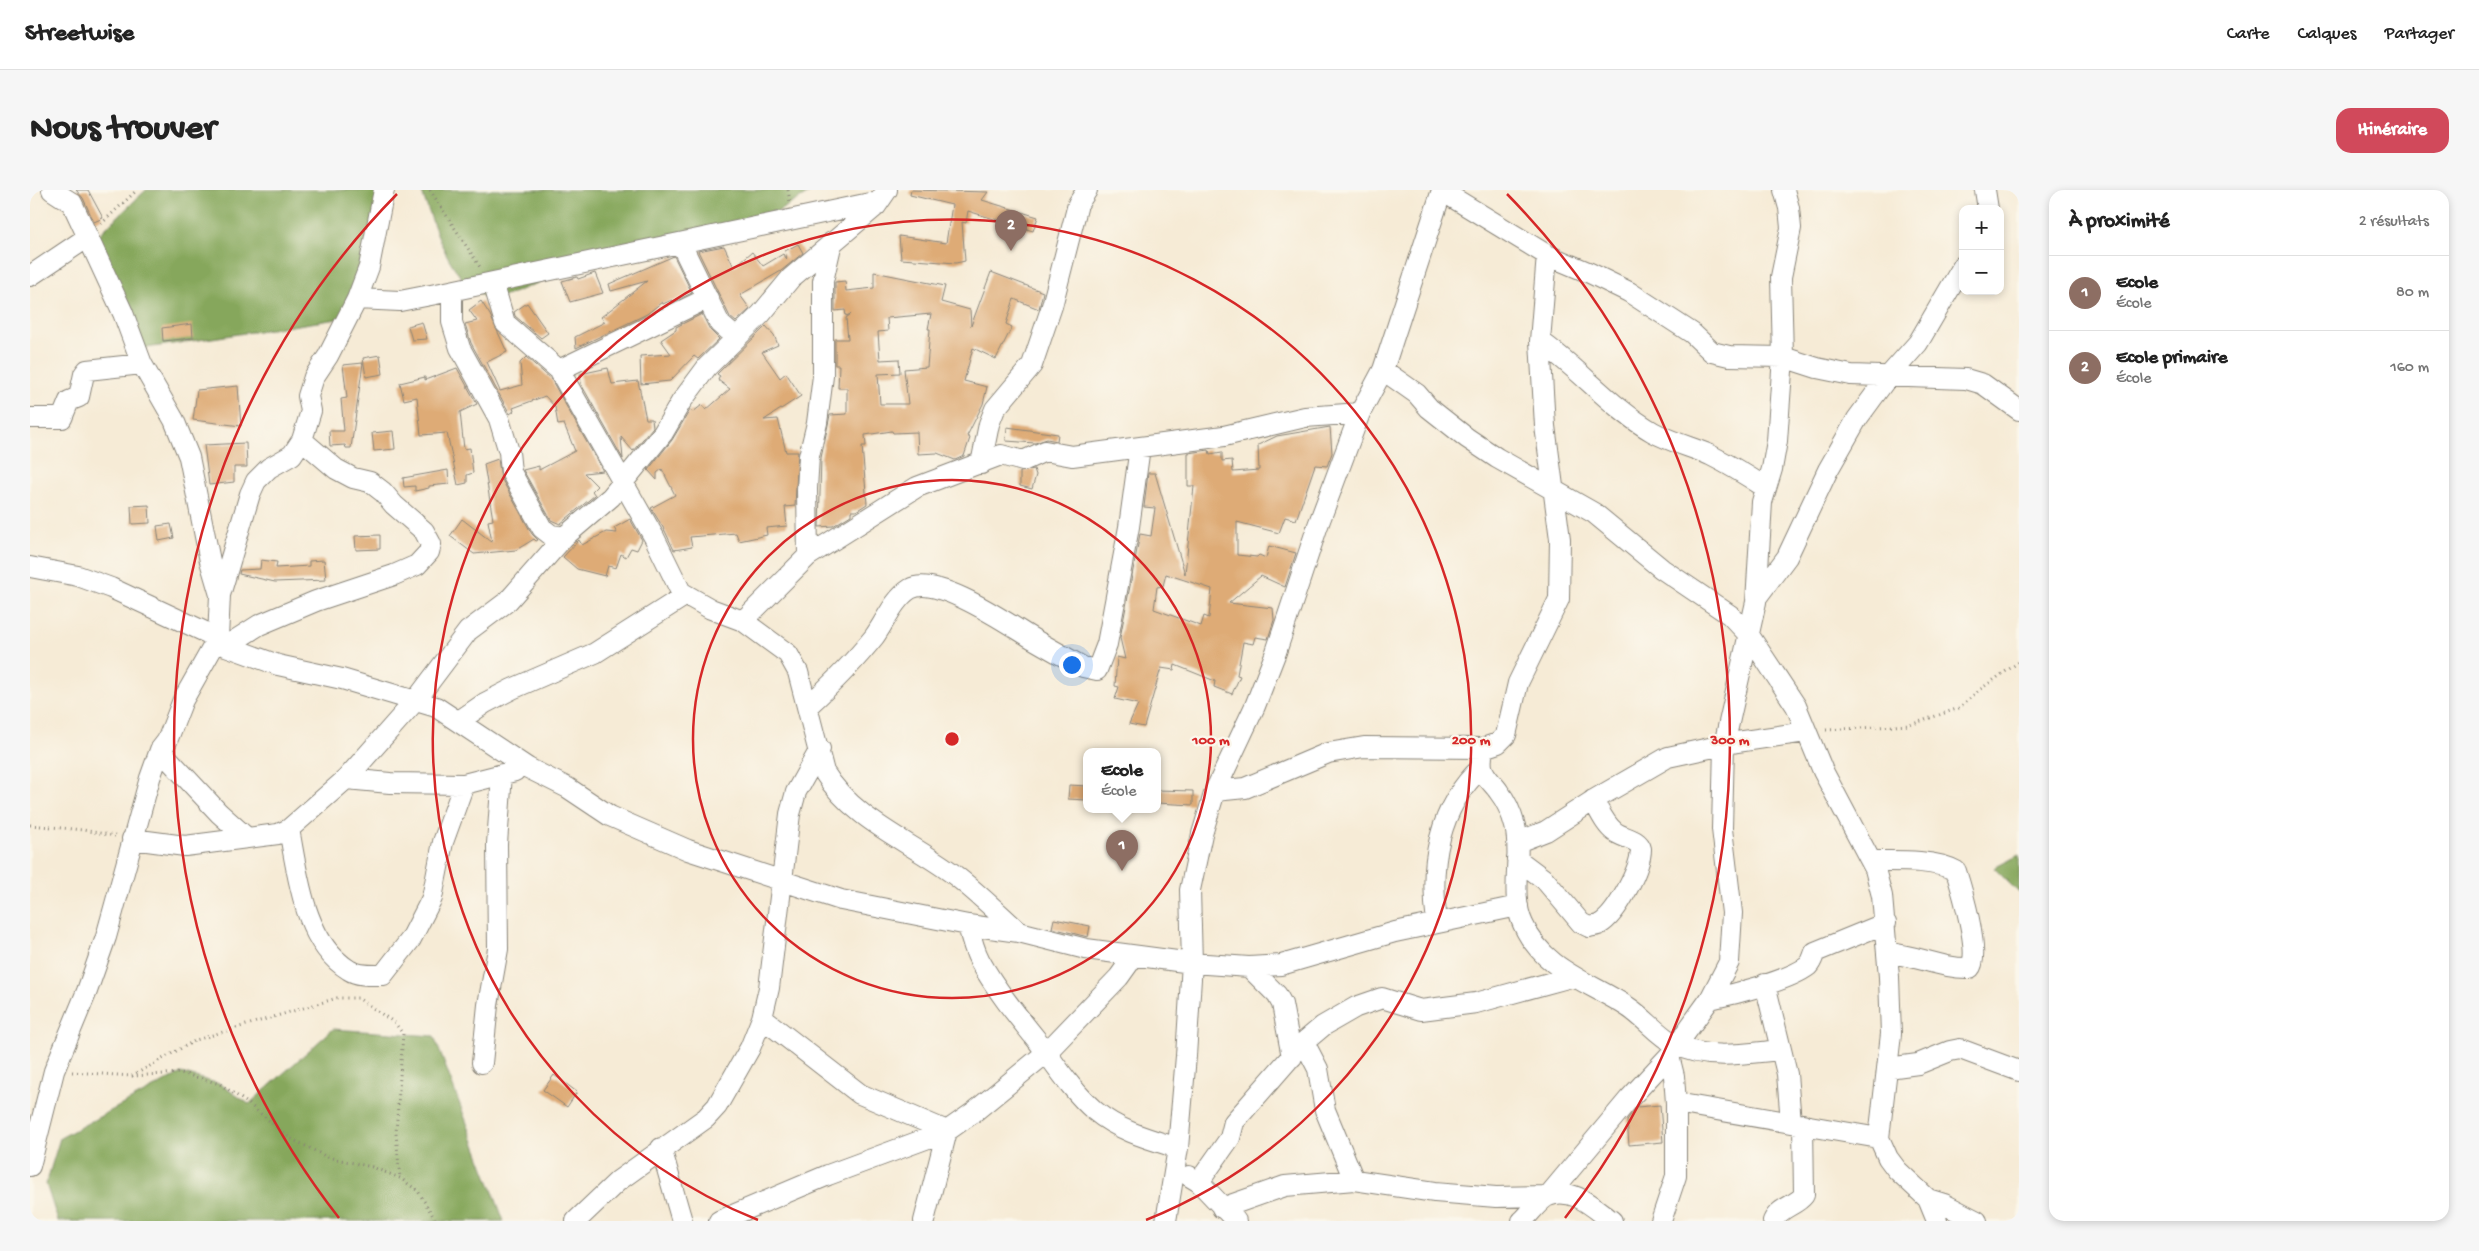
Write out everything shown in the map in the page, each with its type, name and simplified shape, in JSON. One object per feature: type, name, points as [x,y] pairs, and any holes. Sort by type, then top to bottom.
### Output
[{"type":"street","points":[[52,190],[72,203],[123,313],[142,364],[174,420],[189,457],[210,562],[220,595],[222,642]]},
{"type":"street","points":[[220,595],[247,503],[256,481],[269,468],[292,455],[302,440],[311,411],[308,396],[314,377],[328,356],[357,299],[374,248],[384,190]]},
{"type":"street","points":[[981,464],[989,424],[995,409],[1032,365],[1052,306],[1078,204],[1087,190]]},
{"type":"street","points":[[1522,1221],[1548,1196],[1672,1051],[1710,999],[1729,962],[1732,913],[1722,829],[1724,745],[1757,597],[1761,535],[1760,518],[1778,441],[1783,357],[1782,276],[1791,228],[1789,208],[1784,190]]},
{"type":"street","points":[[1985,190],[1987,205]]},
{"type":"street","points":[[1166,1221],[1176,1157],[1192,963],[1190,890],[1202,834],[1215,791],[1255,706],[1276,652],[1317,528],[1360,413],[1384,370],[1442,191],[1546,255],[1590,272],[1629,292],[1692,333],[1712,352],[1730,356],[1783,357],[1817,368],[1851,375],[1887,378],[1966,379],[1983,384],[2019,410]]},
{"type":"street","points":[[357,299],[400,301],[452,291],[566,266],[681,244],[875,197]]},
{"type":"street","points":[[132,839],[186,846],[278,834],[289,829],[346,779],[416,700],[468,631],[508,601],[564,537],[611,497],[663,433],[681,402],[708,367],[761,314],[791,278],[832,242],[875,197]]},
{"type":"street","points":[[30,276],[88,237]]},
{"type":"street","points":[[808,556],[808,464],[817,423],[823,376],[823,281],[832,242]]},
{"type":"street","points":[[681,244],[720,324],[736,338]]},
{"type":"street","points":[[1437,922],[1433,875],[1449,810],[1482,757],[1506,735],[1518,684],[1559,599],[1560,539],[1545,426],[1540,341],[1546,255]]},
{"type":"street","points":[[1757,597],[1787,557],[1828,470],[1857,419],[1887,378],[1918,343],[1959,273]]},
{"type":"street","points":[[490,283],[495,289],[505,322],[559,370],[622,484],[654,537],[681,592],[711,610],[743,621],[788,654],[798,672],[820,749],[824,772],[848,802],[953,874],[1019,932]]},
{"type":"street","points":[[452,291],[452,322],[460,348],[504,431],[511,472],[542,528],[550,535],[564,537]]},
{"type":"street","points":[[559,370],[708,298]]},
{"type":"street","points":[[1540,341],[1568,361],[1604,397],[1652,432],[1675,443],[1709,455],[1766,488]]},
{"type":"street","points":[[30,418],[62,418],[69,401],[79,397],[87,370],[142,364]]},
{"type":"street","points":[[1384,370],[1417,394],[1429,408],[1466,438],[1497,458],[1594,513],[1662,569],[1730,615],[1749,635],[1796,706],[1823,770],[1871,861],[1882,896],[1888,953],[1891,1034],[1879,1138],[1888,1158],[1897,1170],[1928,1199],[1937,1221]]},
{"type":"street","points":[[743,621],[808,556],[917,488],[1001,455],[1023,461],[1045,451],[1072,456],[1224,436],[1305,417],[1360,413]]},
{"type":"street","points":[[30,1166],[54,1071],[87,991],[106,938],[132,839],[160,750],[167,741],[183,700],[222,642],[259,624],[316,601],[394,575],[417,565],[429,552],[431,544],[424,532],[394,505],[383,492],[370,482],[353,478],[336,469],[302,440]]},
{"type":"street","points":[[808,706],[839,678],[874,636],[900,598],[916,587],[924,586],[950,593],[978,605],[1083,667],[1097,670],[1107,644],[1129,527],[1140,447]]},
{"type":"street","points":[[30,567],[78,576],[111,588],[222,642],[278,666],[342,679],[436,707],[460,721],[528,768],[568,788],[610,816],[688,850],[738,864],[782,881],[841,900],[968,925],[1019,932],[1086,949],[1192,963],[1249,967],[1281,965],[1395,932],[1518,906]]},
{"type":"street","points":[[460,721],[485,703],[512,689],[595,653],[686,595]]},
{"type":"street","points":[[1517,850],[1593,800],[1668,757],[1724,745],[1806,732]]},
{"type":"street","points":[[1215,791],[1244,788],[1328,753],[1364,747],[1482,757]]},
{"type":"street","points":[[576,1221],[618,1181],[661,1148],[706,1118],[718,1106],[750,1048],[762,1018],[770,988],[790,814],[796,792],[820,749]]},
{"type":"street","points":[[160,750],[219,813],[247,838]]},
{"type":"street","points":[[1482,757],[1510,810],[1517,850],[1518,906],[1522,924],[1534,943],[1571,977],[1629,1008],[1672,1051],[1676,1103],[1676,1176],[1661,1221]]},
{"type":"street","points":[[346,779],[390,783],[464,784],[528,768]]},
{"type":"street","points":[[482,1063],[488,1005],[498,949],[497,844],[502,774]]},
{"type":"street","points":[[289,829],[303,896],[315,931],[329,954],[350,971],[383,976],[411,939],[432,898],[443,842],[464,784]]},
{"type":"street","points":[[1517,850],[1581,923],[1589,927],[1600,925],[1609,916],[1626,891],[1636,870],[1641,849],[1637,842],[1616,833],[1609,827],[1593,800]]},
{"type":"street","points":[[1871,861],[1904,861],[1946,867],[1956,871],[1971,930],[1974,962],[1970,968],[1961,969],[1912,956],[1888,953]]},
{"type":"street","points":[[1710,999],[1735,994],[1765,984],[1809,965],[1815,952],[1886,923]]},
{"type":"street","points":[[968,925],[974,947],[981,962],[1069,1084],[1095,1111],[1176,1157],[1229,1215],[1285,1186],[1354,1180],[1435,1192],[1496,1197],[1572,1194],[1586,1201],[1612,1221]]},
{"type":"street","points":[[719,1221],[828,1175],[947,1131],[974,1112],[1046,1053],[1119,977],[1134,956]]},
{"type":"street","points":[[1249,967],[1277,995],[1298,1049],[1318,1069],[1325,1110],[1354,1180]]},
{"type":"street","points":[[1198,1182],[1230,1138],[1234,1122],[1298,1049],[1339,1016],[1377,998],[1420,1010],[1467,1004],[1571,977]]},
{"type":"street","points":[[1765,984],[1797,1123],[1804,1195],[1801,1199],[1784,1209],[1773,1221]]},
{"type":"street","points":[[762,1018],[860,1094],[947,1131]]},
{"type":"street","points":[[1888,1068],[1918,1064],[1960,1049],[2019,1071]]},
{"type":"street","points":[[1672,1051],[1726,1055],[1781,1050]]},
{"type":"street","points":[[1676,1103],[1879,1138]]},
{"type":"street","points":[[924,1221],[947,1131]]},
{"type":"street","points":[[661,1148],[682,1221]]},
{"type":"street","points":[[1928,1199],[1944,1204],[1977,1221]]},
{"type":"path","points":[[88,237],[137,190]]},
{"type":"path","points":[[430,190],[490,283]]},
{"type":"path","points":[[1806,732],[1910,725],[1959,708],[1978,691],[2019,662]]},
{"type":"path","points":[[30,825],[83,830],[132,839]]},
{"type":"path","points":[[132,1076],[196,1040],[337,998],[358,998],[395,1023],[403,1034],[396,1133],[400,1178]]},
{"type":"path","points":[[54,1071],[132,1076],[181,1074],[220,1084],[249,1104],[290,1138],[327,1157],[372,1167],[400,1178],[418,1191],[436,1221]]},
{"type":"green space","points":[[146,190],[383,190],[344,318],[133,350],[90,243]]},
{"type":"green space","points":[[421,190],[814,190],[740,234],[582,265],[493,301],[465,281],[455,268],[439,238]]},
{"type":"green space","points":[[2019,855],[2019,893],[1994,868]]},
{"type":"green space","points":[[333,1029],[434,1036],[504,1221],[58,1221],[46,1184],[60,1138],[181,1073],[220,1084],[249,1104]]},
{"type":"building","points":[[76,190],[88,190],[103,218],[94,222],[83,198]]},
{"type":"building","points":[[911,190],[988,192],[982,200],[1038,217],[1033,231],[968,211],[966,223],[962,222],[965,261],[956,263],[901,259],[899,236],[946,243],[952,205],[910,195]]},
{"type":"building","points":[[798,244],[803,253],[781,271],[740,295],[750,309],[736,322],[730,317],[698,251],[724,246],[734,267],[752,252],[763,266],[783,254],[787,259],[785,251]]},
{"type":"building","points":[[674,256],[692,293],[672,302],[672,300],[663,304],[662,302],[647,314],[576,348],[575,337],[605,322],[601,317],[647,281],[611,291],[609,284]]},
{"type":"building","points":[[874,272],[945,286],[941,302],[970,310],[971,326],[991,272],[1043,292],[1039,309],[1014,299],[1006,324],[1012,327],[996,359],[973,348],[964,381],[987,387],[983,404],[967,436],[970,438],[964,456],[955,460],[937,453],[918,454],[917,432],[893,433],[892,431],[865,435],[866,446],[862,446],[867,504],[856,511],[851,511],[851,515],[833,526],[819,527],[821,458],[830,415],[847,414],[847,388],[838,388],[839,365],[835,365],[835,339],[848,339],[846,318],[851,314],[846,316],[845,310],[835,311],[835,282],[845,281],[846,291],[874,288]],"holes":[[[931,314],[928,329],[930,329],[927,367],[904,369],[908,404],[880,404],[878,374],[900,373],[899,359],[880,360],[878,332],[888,331],[887,318]]]},
{"type":"building","points":[[595,273],[603,293],[570,302],[562,281],[577,277],[578,279]]},
{"type":"building","points":[[481,301],[490,315],[507,352],[487,362],[500,391],[522,385],[520,363],[526,357],[551,379],[603,471],[584,473],[597,486],[592,491],[595,495],[560,524],[551,520],[523,470],[539,466],[539,470],[575,451],[564,424],[558,425],[555,407],[545,396],[513,408],[514,411],[510,414],[471,343],[465,324],[477,321],[469,310]]},
{"type":"building","points":[[527,303],[548,333],[541,338],[515,316],[514,312]]},
{"type":"building","points":[[702,314],[710,330],[719,339],[698,359],[694,356],[670,381],[641,384],[640,356],[671,354],[661,340],[676,330],[676,327]]},
{"type":"building","points":[[422,322],[427,339],[412,340],[408,326]]},
{"type":"building","points":[[192,324],[193,338],[163,341],[162,328]]},
{"type":"building","points":[[766,326],[774,335],[778,345],[762,352],[780,378],[786,373],[801,396],[764,420],[778,419],[786,452],[798,452],[795,506],[785,507],[787,526],[766,528],[767,535],[739,541],[736,533],[690,537],[692,547],[674,550],[651,508],[675,495],[662,469],[657,473],[657,480],[648,470],[672,440],[690,410],[693,412],[702,405],[706,410],[730,389],[718,380],[720,376],[717,374]]},
{"type":"building","points":[[380,355],[383,374],[366,377],[363,358]]},
{"type":"building","points":[[363,363],[351,448],[346,448],[345,445],[330,446],[329,431],[344,431],[341,399],[347,398],[343,365]]},
{"type":"building","points":[[457,368],[477,404],[460,412],[464,449],[470,448],[473,473],[467,475],[467,483],[458,485],[447,433],[421,435],[417,397],[404,400],[400,383],[425,377],[425,380]]},
{"type":"building","points":[[608,368],[612,384],[638,381],[646,419],[652,419],[653,427],[633,451],[621,437],[623,459],[581,384],[580,374]]},
{"type":"building","points":[[238,386],[241,426],[193,420],[197,390]]},
{"type":"building","points":[[1007,427],[1058,434],[1057,441],[1047,439],[1035,443],[1006,441]]},
{"type":"building","points":[[1330,427],[1332,453],[1327,466],[1315,465],[1296,520],[1285,517],[1279,533],[1237,522],[1237,555],[1257,557],[1259,555],[1266,558],[1269,546],[1296,553],[1285,587],[1261,576],[1229,603],[1273,608],[1274,620],[1268,639],[1255,637],[1253,644],[1243,642],[1237,675],[1240,676],[1232,694],[1214,687],[1215,681],[1175,665],[1174,670],[1161,668],[1144,727],[1129,724],[1138,704],[1115,699],[1119,687],[1115,686],[1117,657],[1125,659],[1120,638],[1140,534],[1151,536],[1155,508],[1144,507],[1148,473],[1155,473],[1185,574],[1194,486],[1188,486],[1188,453],[1209,450],[1210,454],[1222,452],[1222,461],[1232,460],[1233,472],[1259,470],[1258,445],[1277,436]],"holes":[[[1166,574],[1212,589],[1209,618],[1204,616],[1201,626],[1154,609],[1157,587],[1163,586]]]},
{"type":"building","points":[[393,431],[395,449],[374,451],[372,433]]},
{"type":"building","points":[[246,443],[247,467],[234,467],[234,482],[209,485],[204,445]]},
{"type":"building","points":[[498,459],[501,478],[532,534],[538,540],[534,539],[516,550],[474,554],[450,536],[462,519],[492,542],[488,521],[493,520],[484,464]]},
{"type":"building","points":[[1034,469],[1036,475],[1032,489],[1020,486],[1020,472]]},
{"type":"building","points":[[448,470],[449,484],[429,486],[429,488],[415,491],[415,486],[404,487],[403,478]]},
{"type":"building","points":[[149,505],[150,523],[132,524],[131,506]]},
{"type":"building","points":[[630,519],[642,540],[637,550],[631,548],[626,557],[621,554],[616,568],[608,566],[605,576],[577,569],[563,557],[579,540],[582,545],[606,532],[617,533],[614,528]]},
{"type":"building","points":[[171,524],[174,538],[159,541],[157,526]]},
{"type":"building","points":[[380,535],[380,549],[356,550],[355,536]]},
{"type":"building","points":[[261,560],[277,562],[276,568],[309,566],[309,561],[324,560],[326,580],[275,582],[239,574],[240,570],[260,569]]},
{"type":"building","points":[[1069,785],[1083,786],[1083,800],[1068,799]]},
{"type":"building","points":[[1161,790],[1193,791],[1193,805],[1161,803]]},
{"type":"building","points":[[1054,919],[1090,926],[1088,937],[1052,928]]},
{"type":"building","points":[[554,1075],[577,1092],[567,1107],[543,1090]]},
{"type":"building","points":[[1660,1105],[1663,1142],[1629,1145],[1627,1120],[1637,1107]]},
{"type":"place","name":"Ecole primaire","points":[[1011,251]]},
{"type":"place","name":"Ecole","points":[[1122,871]]}]
